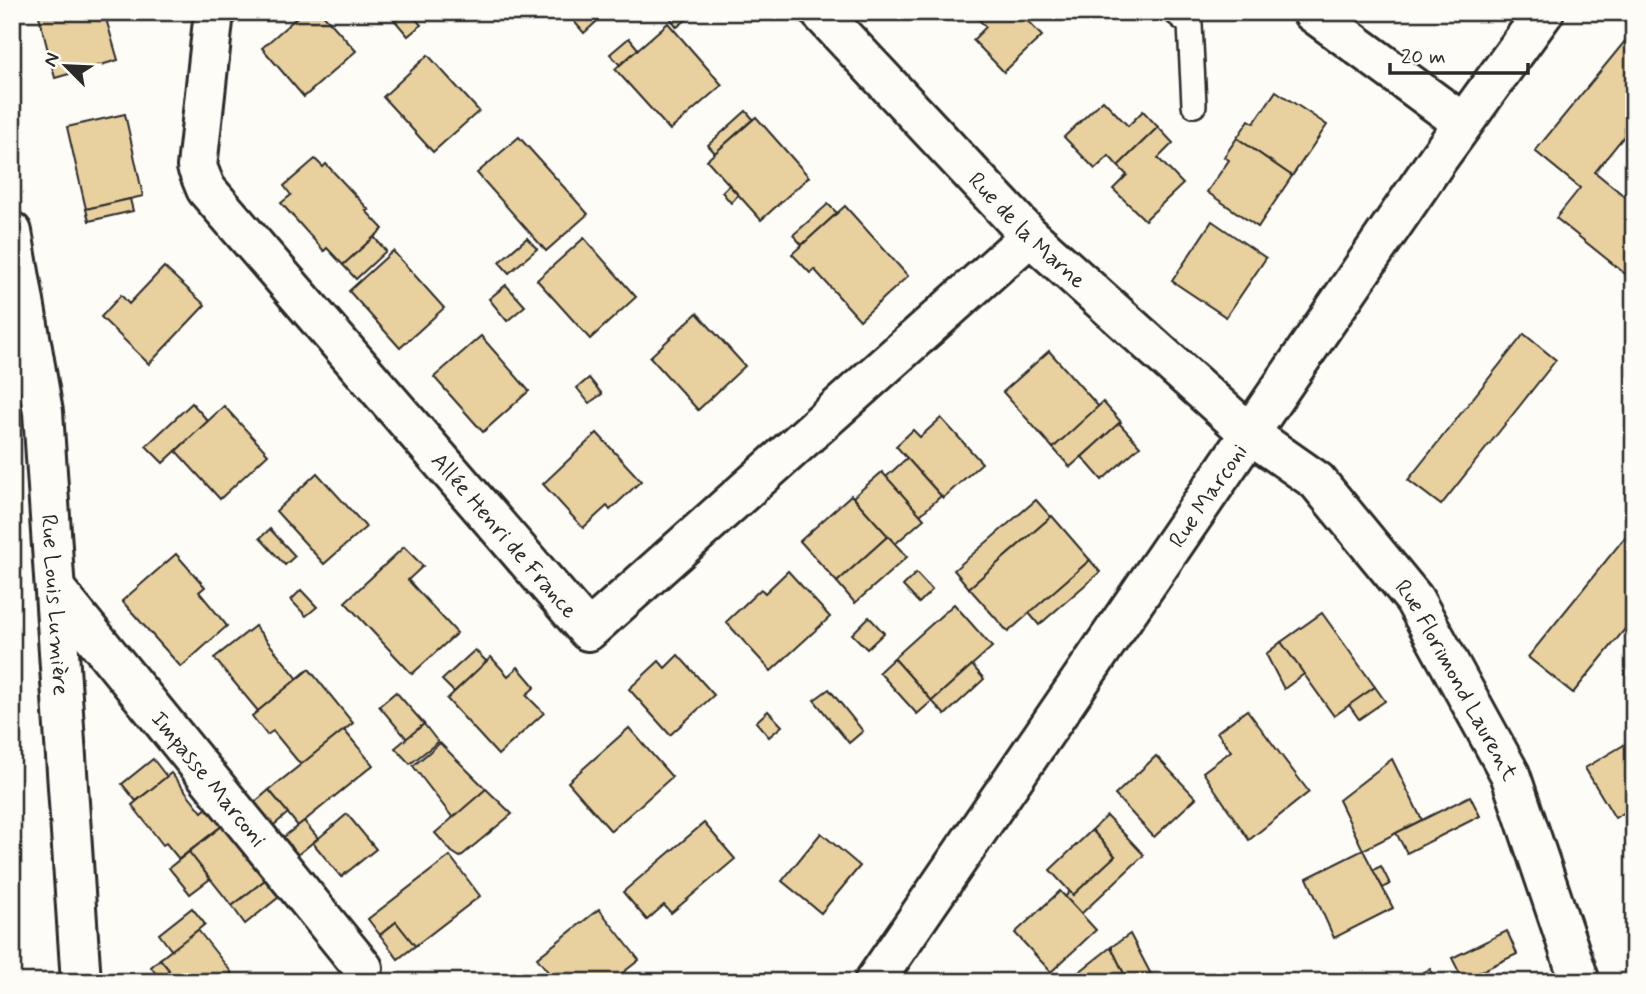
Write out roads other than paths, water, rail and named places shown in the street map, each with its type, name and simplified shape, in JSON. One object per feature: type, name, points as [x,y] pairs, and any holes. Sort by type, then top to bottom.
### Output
[{"type":"street","name":"Allée Henri de France","points":[[214,12],[197,167],[206,190],[588,631],[1030,236]]},
{"type":"street","name":"Rue de la Marne","points":[[820,12],[1030,236],[1250,434]]},
{"type":"street","points":[[1312,12],[1463,124]]},
{"type":"street","name":"Rue Marconi","points":[[874,982],[1463,124],[1544,12]]},
{"type":"street","name":"Rue Louis Lumière","points":[[12,232],[43,412],[81,982]]},
{"type":"street","name":"Rue Florimond Laurent","points":[[1250,434],[1317,481],[1414,599],[1510,774],[1580,982]]},
{"type":"street","name":"Impasse Marconi","points":[[56,590],[363,968]]},
{"type":"lane","points":[[1175,12],[1190,24],[1194,105]]}]
